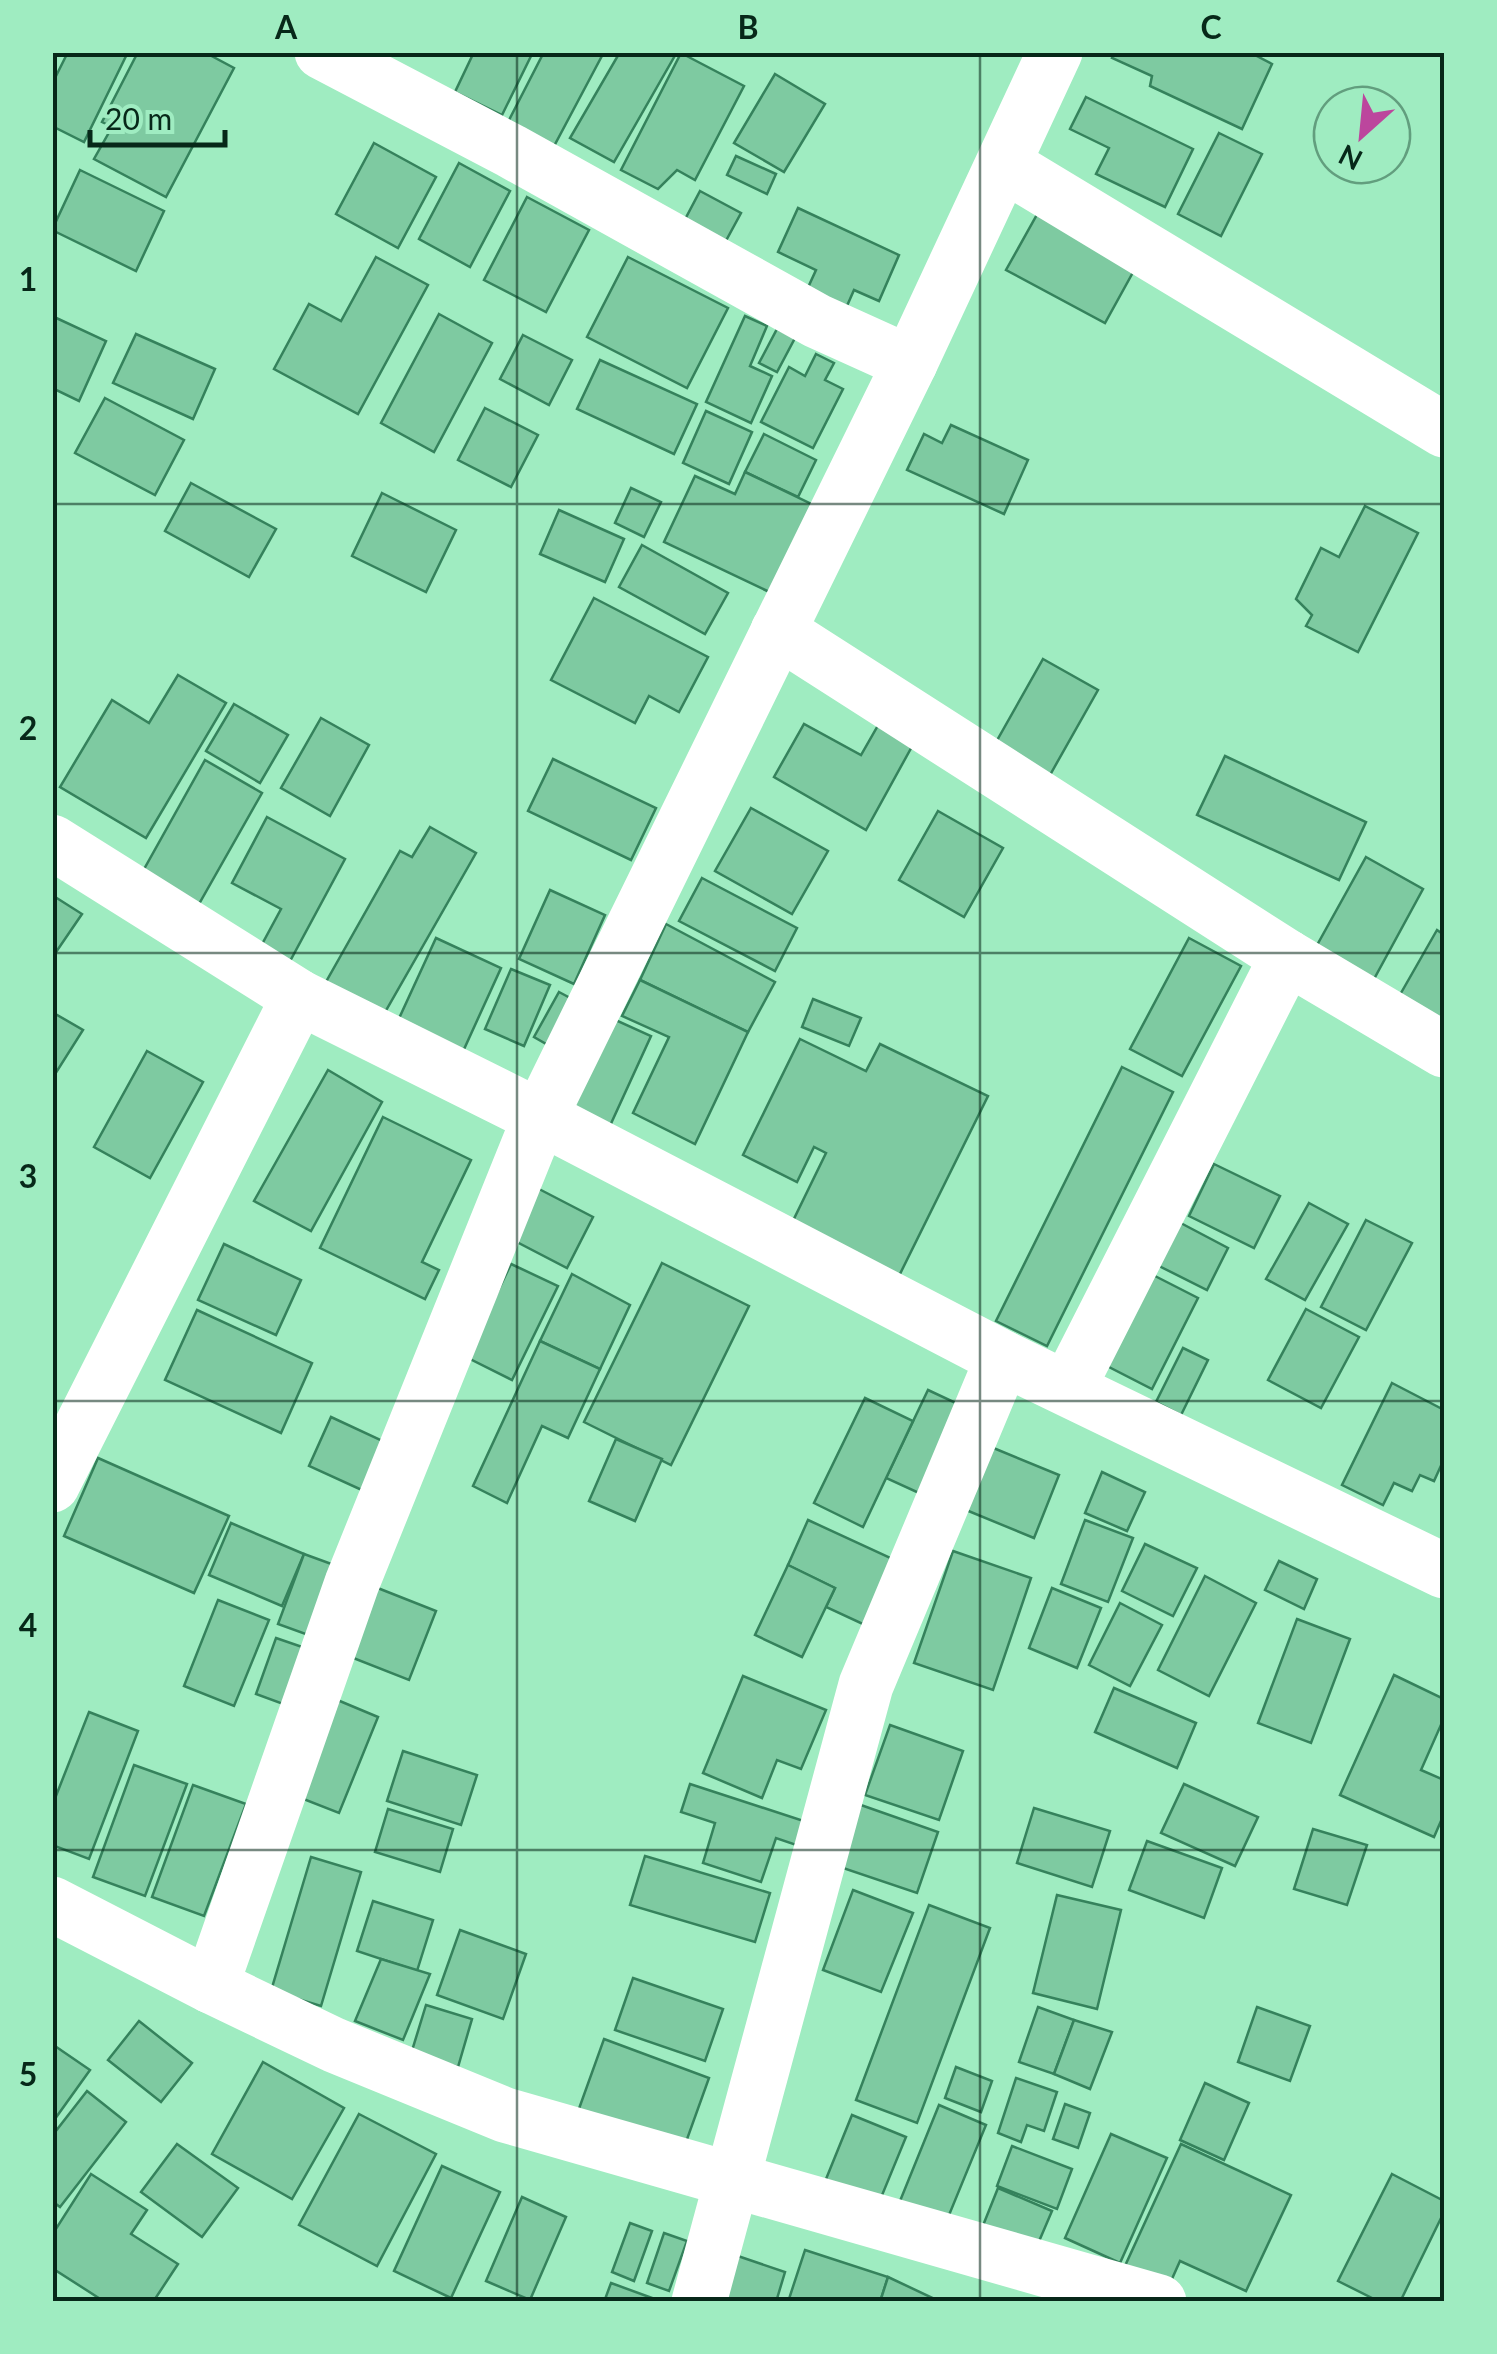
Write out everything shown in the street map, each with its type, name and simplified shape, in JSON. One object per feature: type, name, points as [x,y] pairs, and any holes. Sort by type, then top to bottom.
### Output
[{"type":"street","points":[[322,52],[817,321],[910,362]]},
{"type":"street","points":[[211,1986],[352,1583],[540,1117],[910,362],[1055,52]]},
{"type":"street","points":[[1005,165],[1444,430]]},
{"type":"street","points":[[778,631],[1287,957],[1444,1050]]},
{"type":"street","points":[[52,842],[299,997],[540,1117],[1003,1358],[1444,1571]]},
{"type":"street","points":[[1068,1388],[1287,957]]},
{"type":"street","points":[[52,1485],[299,997]]},
{"type":"street","points":[[699,2302],[866,1685],[1003,1358]]},
{"type":"street","points":[[52,1904],[334,2045],[505,2114],[1159,2302]]},
{"type":"building","points":[[68,52],[128,52],[84,142],[52,126],[52,84]]},
{"type":"building","points":[[138,52],[204,52],[234,68],[166,197],[94,159],[112,127],[102,122]]},
{"type":"building","points":[[474,52],[533,52],[502,115],[455,92]]},
{"type":"building","points":[[544,52],[604,52],[553,148],[507,124]]},
{"type":"building","points":[[620,52],[677,52],[614,162],[570,138]]},
{"type":"building","points":[[1115,52],[1249,52],[1272,64],[1242,129],[1150,86],[1152,76],[1112,58]]},
{"type":"building","points":[[681,53],[744,86],[695,180],[677,170],[658,189],[621,170]]},
{"type":"building","points":[[775,74],[825,104],[784,172],[734,143]]},
{"type":"building","points":[[1086,97],[1193,149],[1165,207],[1096,174],[1109,148],[1070,129]]},
{"type":"building","points":[[1219,133],[1262,154],[1221,236],[1178,214]]},
{"type":"building","points":[[374,143],[436,177],[398,248],[336,214]]},
{"type":"building","points":[[736,156],[776,174],[767,194],[727,175]]},
{"type":"building","points":[[459,163],[510,191],[470,267],[419,239]]},
{"type":"building","points":[[80,170],[164,211],[136,271],[52,230]]},
{"type":"building","points":[[700,191],[741,213],[722,248],[681,227]]},
{"type":"building","points":[[527,197],[589,230],[546,312],[484,280]]},
{"type":"building","points":[[798,208],[899,255],[879,301],[854,290],[839,324],[800,305],[816,270],[778,252]]},
{"type":"building","points":[[1039,211],[1137,265],[1105,323],[1006,270]]},
{"type":"building","points":[[376,257],[428,285],[358,414],[274,369],[309,304],[341,321]]},
{"type":"building","points":[[628,257],[728,308],[687,388],[587,337]]},
{"type":"building","points":[[439,314],[492,343],[434,452],[381,423]]},
{"type":"building","points":[[52,316],[106,341],[79,401],[52,388]]},
{"type":"building","points":[[745,316],[767,326],[750,366],[772,376],[751,423],[706,402]]},
{"type":"building","points":[[777,329],[795,338],[777,372],[759,363]]},
{"type":"building","points":[[136,334],[215,369],[193,419],[113,383]]},
{"type":"building","points":[[523,335],[572,360],[549,405],[500,379]]},
{"type":"building","points":[[816,354],[834,363],[825,380],[843,389],[813,448],[761,422],[789,367],[805,376]]},
{"type":"building","points":[[600,360],[697,404],[674,454],[577,409]]},
{"type":"building","points":[[105,398],[184,440],[155,495],[75,453]]},
{"type":"building","points":[[485,408],[538,435],[511,487],[458,460]]},
{"type":"building","points":[[706,411],[752,432],[729,484],[683,463]]},
{"type":"building","points":[[951,425],[1028,460],[1004,514],[907,470],[924,434],[942,443]]},
{"type":"building","points":[[764,434],[816,460],[798,497],[745,472]]},
{"type":"building","points":[[745,472],[824,510],[782,598],[664,542],[695,476],[735,494]]},
{"type":"building","points":[[191,483],[276,529],[249,577],[165,531]]},
{"type":"building","points":[[631,488],[661,502],[644,537],[615,523]]},
{"type":"building","points":[[382,493],[456,530],[426,592],[352,556]]},
{"type":"building","points":[[1365,506],[1418,533],[1358,652],[1306,626],[1312,615],[1296,599],[1321,548],[1339,557]]},
{"type":"building","points":[[559,510],[624,539],[605,582],[540,554]]},
{"type":"building","points":[[642,545],[728,593],[705,634],[619,587]]},
{"type":"building","points":[[594,598],[708,657],[679,712],[649,696],[635,723],[551,680]]},
{"type":"building","points":[[1043,659],[1098,690],[1050,775],[995,744]]},
{"type":"building","points":[[178,675],[226,703],[146,838],[60,787],[112,700],[149,723]]},
{"type":"building","points":[[234,704],[288,735],[260,783],[206,751]]},
{"type":"building","points":[[321,718],[369,745],[330,816],[281,788]]},
{"type":"building","points":[[880,722],[915,741],[866,830],[774,777],[804,724],[861,755]]},
{"type":"building","points":[[1225,756],[1366,822],[1339,880],[1197,815]]},
{"type":"building","points":[[553,759],[656,808],[631,860],[528,811]]},
{"type":"building","points":[[205,760],[262,793],[195,911],[138,880]]},
{"type":"building","points":[[751,808],[828,851],[792,914],[715,871]]},
{"type":"building","points":[[938,811],[1003,848],[964,917],[899,880]]},
{"type":"building","points":[[267,817],[345,859],[289,963],[260,948],[281,909],[232,883]]},
{"type":"building","points":[[430,827],[476,853],[376,1028],[318,996],[400,851],[412,857]]},
{"type":"building","points":[[1366,857],[1423,889],[1374,979],[1316,947]]},
{"type":"building","points":[[702,878],[797,928],[775,971],[679,921]]},
{"type":"building","points":[[550,890],[605,915],[574,984],[519,959]]},
{"type":"building","points":[[52,895],[82,914],[52,958]]},
{"type":"building","points":[[666,924],[775,982],[748,1032],[640,980]]},
{"type":"building","points":[[1437,930],[1444,935],[1444,1026],[1397,1000]]},
{"type":"building","points":[[436,938],[501,968],[455,1069],[390,1038]]},
{"type":"building","points":[[1189,938],[1241,966],[1182,1076],[1130,1049]]},
{"type":"building","points":[[511,969],[550,985],[524,1046],[485,1029]]},
{"type":"building","points":[[640,980],[748,1032],[695,1144],[633,1113],[669,1037],[622,1016]]},
{"type":"building","points":[[559,992],[587,1007],[562,1053],[534,1037]]},
{"type":"building","points":[[813,999],[861,1018],[849,1046],[802,1027]]},
{"type":"building","points":[[52,1012],[83,1030],[52,1079]]},
{"type":"building","points":[[609,1017],[651,1036],[603,1141],[561,1121]]},
{"type":"building","points":[[800,1039],[866,1071],[880,1044],[988,1096],[897,1280],[790,1227],[826,1153],[814,1147],[797,1182],[743,1155]]},
{"type":"building","points":[[147,1051],[203,1082],[150,1178],[94,1147]]},
{"type":"building","points":[[1122,1067],[1173,1092],[1047,1346],[996,1321]]},
{"type":"building","points":[[328,1070],[382,1102],[311,1231],[254,1201]]},
{"type":"building","points":[[383,1117],[471,1160],[422,1262],[439,1270],[425,1299],[320,1248]]},
{"type":"building","points":[[1214,1164],[1280,1196],[1254,1248],[1189,1216]]},
{"type":"building","points":[[539,1189],[593,1217],[567,1268],[513,1240]]},
{"type":"building","points":[[1309,1203],[1348,1224],[1305,1300],[1266,1279]]},
{"type":"building","points":[[1175,1220],[1228,1248],[1207,1290],[1153,1263]]},
{"type":"building","points":[[1366,1220],[1412,1243],[1366,1330],[1321,1307]]},
{"type":"building","points":[[224,1244],[301,1280],[276,1335],[198,1300]]},
{"type":"building","points":[[662,1263],[749,1306],[671,1465],[584,1422]]},
{"type":"building","points":[[511,1264],[558,1286],[512,1380],[466,1357]]},
{"type":"building","points":[[572,1274],[630,1305],[600,1369],[540,1341]]},
{"type":"building","points":[[1153,1275],[1198,1298],[1152,1389],[1107,1366]]},
{"type":"building","points":[[1306,1309],[1359,1337],[1321,1408],[1268,1380]]},
{"type":"building","points":[[197,1310],[312,1363],[281,1433],[165,1380]]},
{"type":"building","points":[[540,1341],[600,1369],[568,1438],[542,1426],[507,1503],[473,1486]]},
{"type":"building","points":[[1183,1348],[1208,1360],[1181,1415],[1156,1402]]},
{"type":"building","points":[[1392,1383],[1444,1410],[1444,1459],[1434,1481],[1420,1475],[1412,1491],[1394,1483],[1383,1505],[1342,1485]]},
{"type":"building","points":[[928,1390],[971,1410],[930,1498],[886,1478]]},
{"type":"building","points":[[865,1398],[913,1421],[863,1527],[814,1503]]},
{"type":"building","points":[[331,1417],[385,1442],[364,1491],[309,1466]]},
{"type":"building","points":[[616,1439],[662,1459],[635,1521],[589,1501]]},
{"type":"building","points":[[991,1447],[1059,1475],[1034,1538],[966,1510]]},
{"type":"building","points":[[98,1458],[229,1516],[194,1593],[64,1536]]},
{"type":"building","points":[[1102,1472],[1145,1492],[1127,1531],[1085,1513]]},
{"type":"building","points":[[808,1520],[908,1566],[878,1631],[826,1607],[835,1588],[788,1565]]},
{"type":"building","points":[[1085,1520],[1133,1538],[1108,1602],[1061,1584]]},
{"type":"building","points":[[231,1523],[304,1554],[282,1606],[209,1575]]},
{"type":"building","points":[[1145,1544],[1197,1568],[1173,1616],[1122,1591]]},
{"type":"building","points":[[953,1551],[1031,1578],[993,1690],[914,1663]]},
{"type":"building","points":[[304,1554],[348,1570],[322,1640],[278,1624]]},
{"type":"building","points":[[1279,1561],[1317,1579],[1304,1609],[1265,1590]]},
{"type":"building","points":[[788,1565],[835,1588],[802,1657],[755,1635]]},
{"type":"building","points":[[1205,1576],[1256,1603],[1209,1696],[1158,1670]]},
{"type":"building","points":[[365,1583],[436,1611],[409,1680],[338,1652]]},
{"type":"building","points":[[1052,1588],[1101,1608],[1077,1668],[1029,1648]]},
{"type":"building","points":[[218,1600],[269,1620],[234,1706],[184,1686]]},
{"type":"building","points":[[1120,1603],[1162,1625],[1130,1686],[1089,1665]]},
{"type":"building","points":[[1297,1619],[1350,1639],[1311,1743],[1258,1723]]},
{"type":"building","points":[[276,1638],[314,1651],[294,1708],[256,1694]]},
{"type":"building","points":[[1394,1675],[1444,1699],[1444,1718],[1421,1770],[1444,1780],[1444,1814],[1434,1837],[1340,1795]]},
{"type":"building","points":[[743,1676],[826,1710],[801,1769],[777,1760],[762,1798],[703,1773]]},
{"type":"building","points":[[1114,1688],[1196,1723],[1177,1768],[1095,1732]]},
{"type":"building","points":[[323,1694],[378,1717],[339,1813],[283,1791]]},
{"type":"building","points":[[89,1712],[138,1731],[89,1859],[52,1845],[52,1806]]},
{"type":"building","points":[[890,1725],[963,1751],[939,1820],[865,1795]]},
{"type":"building","points":[[403,1751],[477,1775],[461,1825],[387,1801]]},
{"type":"building","points":[[134,1765],[187,1784],[145,1896],[93,1877]]},
{"type":"building","points":[[690,1784],[816,1825],[808,1849],[776,1838],[761,1882],[703,1863],[715,1823],[681,1812]]},
{"type":"building","points":[[1184,1784],[1258,1817],[1235,1866],[1161,1833]]},
{"type":"building","points":[[193,1785],[246,1804],[204,1916],[152,1897]]},
{"type":"building","points":[[858,1804],[938,1832],[917,1893],[837,1866]]},
{"type":"building","points":[[1034,1808],[1110,1831],[1092,1887],[1017,1863]]},
{"type":"building","points":[[388,1809],[453,1829],[440,1872],[375,1852]]},
{"type":"building","points":[[1313,1829],[1367,1845],[1347,1905],[1294,1889]]},
{"type":"building","points":[[1147,1841],[1222,1868],[1204,1918],[1129,1890]]},
{"type":"building","points":[[645,1856],[770,1893],[755,1942],[630,1905]]},
{"type":"building","points":[[311,1857],[361,1872],[321,2006],[271,1991]]},
{"type":"building","points":[[853,1890],[913,1913],[881,1992],[823,1970]]},
{"type":"building","points":[[1057,1895],[1121,1910],[1097,2009],[1033,1993]]},
{"type":"building","points":[[373,1901],[433,1920],[417,1971],[357,1951]]},
{"type":"building","points":[[929,1905],[990,1928],[917,2123],[856,2100]]},
{"type":"building","points":[[460,1930],[526,1954],[503,2019],[437,1995]]},
{"type":"building","points":[[381,1959],[430,1974],[403,2040],[355,2021]]},
{"type":"building","points":[[633,1978],[723,2009],[705,2061],[615,2030]]},
{"type":"building","points":[[426,2005],[472,2019],[458,2067],[411,2054]]},
{"type":"building","points":[[1038,2007],[1074,2020],[1054,2074],[1019,2062]]},
{"type":"building","points":[[1257,2007],[1310,2026],[1290,2081],[1238,2062]]},
{"type":"building","points":[[1074,2020],[1112,2032],[1090,2089],[1054,2074]]},
{"type":"building","points":[[139,2021],[192,2063],[161,2102],[108,2060]]},
{"type":"building","points":[[604,2039],[709,2078],[681,2156],[576,2117]]},
{"type":"building","points":[[52,2044],[90,2070],[52,2123]]},
{"type":"building","points":[[263,2062],[344,2108],[292,2199],[212,2154]]},
{"type":"building","points":[[956,2067],[992,2081],[981,2112],[945,2098]]},
{"type":"building","points":[[1016,2078],[1057,2092],[1044,2131],[1027,2125],[1021,2142],[998,2133]]},
{"type":"building","points":[[1205,2083],[1249,2103],[1224,2160],[1180,2140]]},
{"type":"building","points":[[87,2091],[126,2122],[60,2207],[52,2201],[52,2136]]},
{"type":"building","points":[[1065,2104],[1090,2113],[1078,2148],[1053,2139]]},
{"type":"building","points":[[939,2105],[986,2125],[947,2220],[900,2201]]},
{"type":"building","points":[[359,2114],[436,2154],[377,2266],[299,2225]]},
{"type":"building","points":[[852,2115],[906,2137],[878,2205],[824,2184]]},
{"type":"building","points":[[1111,2134],[1167,2158],[1120,2263],[1065,2238]]},
{"type":"building","points":[[177,2144],[238,2188],[202,2237],[141,2192]]},
{"type":"building","points":[[1181,2144],[1291,2195],[1246,2291],[1180,2261],[1163,2299],[1119,2279]]},
{"type":"building","points":[[1012,2146],[1072,2169],[1057,2209],[997,2186]]},
{"type":"building","points":[[442,2166],[500,2192],[451,2298],[394,2271]]},
{"type":"building","points":[[91,2174],[147,2210],[131,2234],[178,2264],[153,2302],[105,2302],[52,2268],[52,2235]]},
{"type":"building","points":[[1392,2174],[1444,2201],[1444,2212],[1400,2302],[1380,2302],[1338,2281]]},
{"type":"building","points":[[998,2188],[1052,2211],[1031,2260],[978,2238]]},
{"type":"building","points":[[522,2197],[566,2217],[530,2300],[486,2281]]},
{"type":"building","points":[[630,2223],[652,2231],[634,2281],[612,2272]]},
{"type":"building","points":[[664,2233],[687,2241],[669,2291],[647,2283]]},
{"type":"building","points":[[805,2250],[888,2277],[880,2302],[788,2302]]},
{"type":"building","points":[[726,2252],[785,2272],[776,2302],[710,2302]]},
{"type":"building","points":[[888,2277],[939,2301],[939,2302],[880,2302]]},
{"type":"building","points":[[611,2283],[663,2302],[604,2302]]}]
